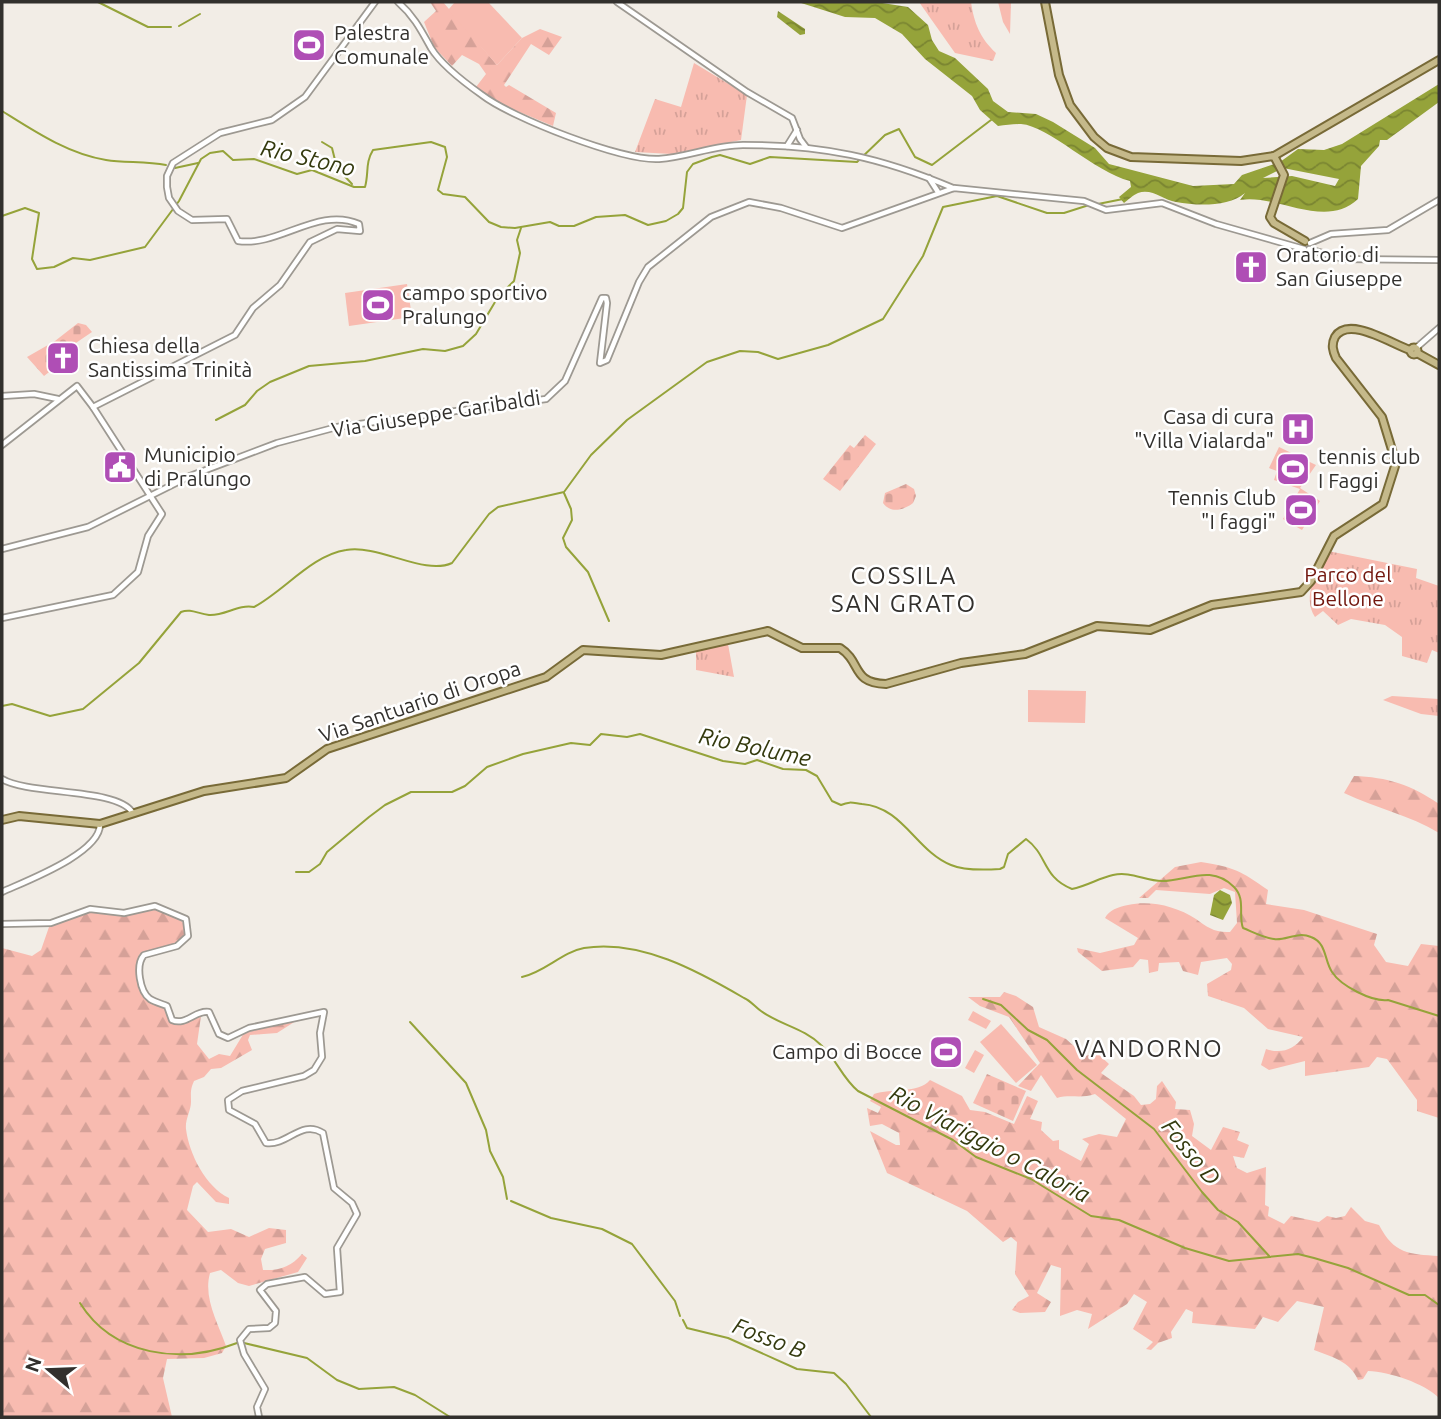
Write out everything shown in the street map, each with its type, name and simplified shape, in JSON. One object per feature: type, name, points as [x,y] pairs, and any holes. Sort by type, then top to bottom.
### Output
[{"type":"main road","points":[[1045,2],[1059,75],[1070,105],[1087,130],[1107,148],[1131,157],[1241,161],[1275,158],[1439,60]]},
{"type":"main road","points":[[1275,158],[1283,172],[1271,211],[1274,223],[1306,245]]},
{"type":"main road","name":"Via Santuario di Oropa","points":[[2,820],[19,816],[100,824],[204,791],[286,778],[327,750],[546,677],[583,650],[661,655],[768,631],[802,648],[840,648],[860,676],[875,684],[886,684],[961,663],[1012,656],[1097,626],[1150,630],[1203,608],[1301,592],[1311,581],[1325,548],[1340,530],[1379,508],[1396,463],[1382,417],[1336,358],[1333,349],[1335,339],[1343,330],[1353,328],[1415,350]]},
{"type":"main road","points":[[1415,350],[1439,365]]},
{"type":"street","points":[[93,407],[235,335],[253,308],[280,285],[310,242],[329,232],[358,232],[360,227],[354,222],[318,222],[246,242],[235,237],[227,219],[192,220],[178,211],[172,205],[167,176],[176,160],[233,127],[282,115],[316,84],[375,2]]},
{"type":"street","points":[[398,2],[413,15],[438,56],[482,95],[512,111],[617,154],[657,159],[719,147],[810,148],[864,156],[929,178],[938,192]]},
{"type":"street","points":[[617,2],[747,92],[792,118],[797,130],[796,148]]},
{"type":"street","points":[[785,147],[797,139]]},
{"type":"street","points":[[797,139],[810,148]]},
{"type":"street","points":[[935,184],[1091,202],[1101,209],[1146,204],[1175,206],[1216,224],[1287,244],[1306,245],[1343,259],[1437,260]]},
{"type":"street","points":[[928,196],[935,184]]},
{"type":"street","name":"Via Giuseppe Garibaldi","points":[[152,496],[190,476],[277,443],[337,427],[546,399],[565,382],[602,298],[606,298],[607,303],[600,363],[607,360],[639,282],[648,267],[717,214],[755,202],[842,228],[954,188]]},
{"type":"street","points":[[1306,245],[1331,234],[1388,230],[1439,200]]},
{"type":"street","points":[[1415,350],[1439,328]]},
{"type":"street","points":[[2,445],[77,386],[162,514],[148,536],[138,572],[123,588],[104,599],[2,618]]},
{"type":"street","points":[[2,396],[34,394],[59,399]]},
{"type":"street","points":[[2,549],[88,527],[152,496]]},
{"type":"street","points":[[2,779],[18,787],[45,788],[107,800],[129,807],[132,812]]},
{"type":"street","points":[[2,892],[78,854],[97,837],[100,824]]},
{"type":"street","points":[[2,924],[51,923],[90,909],[124,913],[164,907],[186,919],[188,936],[177,946],[144,956],[139,967],[146,994],[152,1000],[167,1006],[172,1020],[181,1022],[204,1011],[209,1012],[219,1034],[228,1038],[249,1028],[324,1012],[320,1033],[322,1057],[314,1070],[304,1076],[243,1091],[228,1100],[229,1110],[255,1124],[266,1143],[278,1143],[303,1129],[316,1129],[323,1133],[334,1188],[356,1210],[355,1220],[341,1237],[337,1248],[341,1292],[325,1294],[305,1277],[267,1284],[260,1290],[275,1311],[275,1323],[269,1328],[249,1329],[240,1340],[244,1354],[265,1389],[257,1407],[259,1417]]},
{"type":"green space","points":[[430,2],[443,2],[497,65],[522,38],[540,29],[562,37],[549,55],[531,44],[504,85],[509,85],[556,113],[553,126],[498,103],[476,87],[486,74],[479,64],[462,55],[452,66],[434,47],[424,22],[436,11]]},
{"type":"green space","points":[[455,2],[488,2],[522,38],[497,65],[448,10]]},
{"type":"green space","points":[[919,2],[971,2],[979,30],[996,53],[993,61],[955,53]]},
{"type":"green space","points":[[998,2],[1011,2],[1010,34],[1003,22]]},
{"type":"green space","points":[[694,63],[747,95],[741,140],[672,154],[635,152],[655,99],[681,107]]},
{"type":"green space","name":"campo sportivo Pralungo","points":[[407,284],[412,317],[349,326],[345,293]]},
{"type":"green space","points":[[78,323],[86,325],[92,332],[67,349],[69,362],[65,366],[61,363],[44,376],[27,357],[55,341]]},
{"type":"green space","points":[[865,435],[876,444],[840,491],[823,479],[850,445],[854,448]]},
{"type":"green space","points":[[1279,447],[1316,465],[1300,488],[1320,501],[1302,530],[1283,519],[1300,489],[1274,480],[1277,471],[1269,468]]},
{"type":"green space","points":[[906,484],[914,489],[916,496],[913,503],[898,510],[890,509],[883,503],[885,493]]},
{"type":"green space","name":"Parco del Bellone","points":[[1328,551],[1417,569],[1416,578],[1439,586],[1439,653],[1432,650],[1427,663],[1402,656],[1402,637],[1385,625],[1351,619],[1338,625],[1323,611],[1315,617],[1311,609],[1310,593],[1315,575]]},
{"type":"green space","points":[[728,644],[734,677],[696,670],[696,651]]},
{"type":"green space","points":[[1028,690],[1086,691],[1085,723],[1028,722]]},
{"type":"green space","points":[[1392,696],[1439,699],[1439,716],[1421,714],[1383,700]]},
{"type":"green space","points":[[1354,776],[1399,783],[1439,804],[1439,833],[1416,821],[1344,793]]},
{"type":"green space","points":[[1201,862],[1230,868],[1250,878],[1268,890],[1266,904],[1304,910],[1377,934],[1374,945],[1386,962],[1408,966],[1421,944],[1439,946],[1439,1118],[1417,1111],[1417,1100],[1387,1059],[1377,1057],[1369,1067],[1305,1076],[1305,1061],[1269,1070],[1261,1065],[1266,1049],[1287,1050],[1303,1037],[1268,1029],[1244,1008],[1208,996],[1207,984],[1231,970],[1232,964],[1227,958],[1201,962],[1198,975],[1183,971],[1179,962],[1159,963],[1158,971],[1149,973],[1148,960],[1140,959],[1133,967],[1102,971],[1078,952],[1077,948],[1100,953],[1134,945],[1138,938],[1105,918],[1114,909],[1136,904],[1171,908],[1188,914],[1212,929],[1230,932],[1237,923],[1235,892],[1224,888],[1210,894],[1156,890],[1148,898],[1139,898],[1175,867]]},
{"type":"green space","points":[[160,909],[181,920],[187,933],[183,939],[171,945],[151,949],[139,955],[137,973],[147,998],[166,1010],[174,1024],[201,1016],[197,1044],[209,1059],[219,1054],[230,1056],[244,1033],[299,1019],[277,1033],[250,1035],[248,1040],[252,1050],[221,1068],[211,1069],[204,1077],[194,1081],[186,1125],[188,1139],[200,1169],[213,1186],[229,1198],[229,1204],[216,1202],[197,1182],[193,1186],[187,1210],[208,1232],[231,1229],[249,1237],[269,1228],[286,1230],[286,1243],[265,1249],[261,1259],[263,1270],[285,1267],[302,1254],[307,1258],[298,1272],[249,1286],[238,1283],[221,1270],[210,1273],[208,1292],[226,1346],[222,1353],[204,1358],[167,1359],[163,1378],[172,1417],[2,1417],[2,948],[32,956],[41,950],[49,927],[90,912],[123,915]]},
{"type":"green space","points":[[1004,992],[1033,1007],[1039,1027],[1066,1039],[1085,1056],[1097,1053],[1109,1064],[1101,1073],[1134,1096],[1141,1105],[1150,1104],[1156,1099],[1157,1086],[1162,1081],[1176,1102],[1175,1109],[1190,1110],[1194,1124],[1192,1136],[1211,1150],[1223,1127],[1240,1132],[1237,1140],[1249,1145],[1244,1158],[1233,1156],[1237,1168],[1247,1173],[1266,1167],[1265,1205],[1269,1207],[1268,1216],[1284,1224],[1291,1216],[1319,1222],[1327,1216],[1345,1216],[1351,1207],[1365,1221],[1379,1225],[1390,1242],[1403,1251],[1439,1256],[1439,1398],[1416,1383],[1386,1374],[1368,1371],[1363,1379],[1358,1380],[1345,1364],[1314,1350],[1324,1307],[1297,1301],[1278,1322],[1263,1317],[1255,1329],[1192,1323],[1193,1312],[1186,1309],[1171,1332],[1172,1338],[1158,1343],[1151,1350],[1146,1349],[1153,1342],[1133,1329],[1147,1302],[1134,1294],[1127,1304],[1088,1329],[1092,1314],[1077,1310],[1060,1316],[1061,1268],[1051,1265],[1037,1293],[1051,1302],[1045,1312],[1020,1313],[1012,1310],[1018,1302],[1029,1296],[1015,1274],[1017,1242],[1011,1237],[1003,1242],[967,1211],[887,1173],[870,1131],[896,1145],[900,1145],[899,1133],[882,1124],[870,1126],[867,1108],[878,1113],[881,1107],[870,1101],[874,1094],[919,1087],[930,1080],[962,1096],[970,1110],[985,1112],[1014,1124],[1027,1096],[1038,1101],[1030,1119],[1042,1122],[1041,1130],[1053,1141],[1059,1140],[1059,1149],[1081,1161],[1089,1144],[1082,1139],[1099,1134],[1117,1137],[1126,1119],[1095,1094],[1057,1098],[1041,1075],[1031,1091],[1018,1086],[1040,1063],[1009,1017],[980,1006],[968,997],[1000,997]]},
{"type":"green space","points":[[973,1011],[991,1021],[986,1029],[968,1020]]},
{"type":"green space","points":[[1001,1024],[1037,1065],[1016,1083],[980,1042]]},
{"type":"green space","points":[[975,1050],[984,1055],[974,1073],[965,1068]]},
{"type":"green space","points":[[987,1074],[1026,1091],[1013,1121],[973,1103]]},
{"type":"water","points":[[798,2],[876,2],[908,7],[928,25],[932,40],[939,51],[955,58],[988,89],[993,101],[1008,112],[1036,114],[1053,122],[1095,148],[1109,164],[1193,186],[1234,184],[1242,175],[1280,162],[1298,149],[1324,150],[1342,144],[1439,84],[1439,102],[1387,140],[1380,140],[1379,146],[1361,166],[1358,199],[1345,208],[1316,211],[1270,202],[1240,200],[1245,193],[1230,201],[1203,205],[1171,201],[1153,193],[1143,192],[1124,203],[1119,197],[1131,187],[1130,181],[1102,169],[1045,132],[1021,124],[998,126],[980,110],[972,96],[925,59],[902,34],[875,18],[845,17]],"holes":[[[1283,168],[1339,179],[1335,186],[1292,176],[1263,178]]]},
{"type":"water","points":[[778,11],[805,29],[805,34],[800,35],[777,17]]},
{"type":"water","points":[[1220,890],[1230,895],[1232,903],[1223,920],[1210,915],[1214,895]]},
{"type":"waterway","points":[[98,2],[148,27],[171,27]]},
{"type":"waterway","points":[[179,26],[200,14]]},
{"type":"waterway","points":[[2,111],[78,153],[106,160],[166,165]]},
{"type":"waterway","name":"Rio Stono","points":[[2,216],[25,208],[39,213],[32,259],[37,269],[54,267],[73,258],[90,260],[145,247],[179,201],[201,159],[210,153],[223,151],[233,160],[254,159],[297,174],[312,170],[354,187],[365,187],[373,150],[431,142],[445,147],[447,157],[438,190],[443,194],[465,197],[489,222],[501,227],[515,228],[550,222],[559,226],[574,226],[596,217],[625,215],[648,225],[666,221],[678,214],[683,208],[687,172],[693,164],[712,157],[720,155],[750,164],[770,157],[857,162],[885,135],[899,129],[915,157],[932,165],[991,120]]},
{"type":"waterway","points":[[322,142],[332,148],[337,168],[352,184]]},
{"type":"waterway","points":[[175,168],[198,163]]},
{"type":"waterway","points":[[2,706],[12,704],[50,716],[83,709],[139,663],[181,612],[215,615],[242,607],[254,607],[310,566],[334,553],[359,549],[428,566],[452,563],[489,514],[498,507],[564,492],[591,455],[627,420],[707,362],[740,351],[758,352],[778,359],[828,345],[883,319],[923,256],[943,207],[997,196],[1047,213],[1064,213],[1089,205]]},
{"type":"waterway","points":[[1098,204],[1123,199]]},
{"type":"waterway","points":[[216,420],[245,405],[257,391],[270,382],[309,366],[365,361],[423,349],[445,351],[463,346],[476,334],[498,297],[514,281],[520,253],[517,240],[521,228]]},
{"type":"waterway","points":[[564,493],[571,509],[572,520],[563,538],[566,547],[588,572],[609,621]]},
{"type":"waterway","name":"Rio Bolume","points":[[296,872],[309,872],[320,864],[327,852],[369,817],[385,805],[411,792],[452,792],[465,786],[487,767],[523,754],[571,743],[590,745],[601,734],[627,737],[640,734],[723,761],[745,764],[757,760],[783,769],[806,770],[817,776],[832,801],[841,805],[852,803],[876,807],[888,813],[928,850],[957,867],[975,870],[1000,869],[1004,867],[1008,854],[1026,839],[1055,878],[1072,889],[1120,874],[1162,881],[1199,875],[1217,876],[1238,892],[1243,928],[1274,939],[1301,935],[1311,937],[1320,943],[1332,972],[1349,988],[1366,996],[1439,1016]]},
{"type":"waterway","name":"Rio Viariggio o Caloria","points":[[522,977],[584,948],[626,948],[668,960],[746,999],[768,1016],[814,1039],[858,1091],[953,1140],[976,1157],[1031,1179],[1091,1216],[1119,1220],[1185,1248],[1229,1261],[1298,1254],[1314,1258],[1348,1268],[1409,1295],[1425,1295],[1439,1305]]},
{"type":"waterway","name":"Fosso D","points":[[983,999],[1001,1005],[1028,1030],[1047,1040],[1077,1070],[1154,1129],[1218,1210],[1238,1222],[1270,1257]]},
{"type":"waterway","name":"Fosso B","points":[[410,1022],[466,1083],[486,1130],[490,1151],[503,1177],[507,1199]]},
{"type":"waterway","name":"Fosso B","points":[[511,1201],[551,1218],[602,1229],[632,1244],[675,1301],[680,1316]]},
{"type":"waterway","points":[[80,1303],[94,1321],[111,1335],[129,1345],[150,1351],[193,1353],[216,1350],[237,1343]]},
{"type":"waterway","name":"Fosso B","points":[[683,1320],[687,1328],[728,1338],[797,1369],[834,1373],[846,1384],[871,1417]]},
{"type":"waterway","points":[[244,1343],[307,1358],[337,1380],[359,1389],[394,1387],[415,1395],[450,1417]]},
{"type":"place","name":"Palestra Comunale","points":[[309,45]]},
{"type":"place","name":"Oratorio di San Giuseppe","points":[[1251,267]]},
{"type":"place","name":"campo sportivo Pralungo","points":[[378,305]]},
{"type":"place","name":"Chiesa della Santissima Trinità","points":[[63,358]]},
{"type":"place","name":"Casa di cura \"Villa Vialarda\"","points":[[1298,429]]},
{"type":"place","name":"Municipio di Pralungo","points":[[120,467]]},
{"type":"place","name":"tennis club I Faggi","points":[[1293,469]]},
{"type":"place","name":"Tennis Club \"I faggi\"","points":[[1301,510]]},
{"type":"place","name":"Campo di Bocce","points":[[946,1052]]},
{"type":"district","name":"COSSILA SAN GRATO","points":[[904,590]]},
{"type":"district","name":"VANDORNO","points":[[1149,1049]]}]
